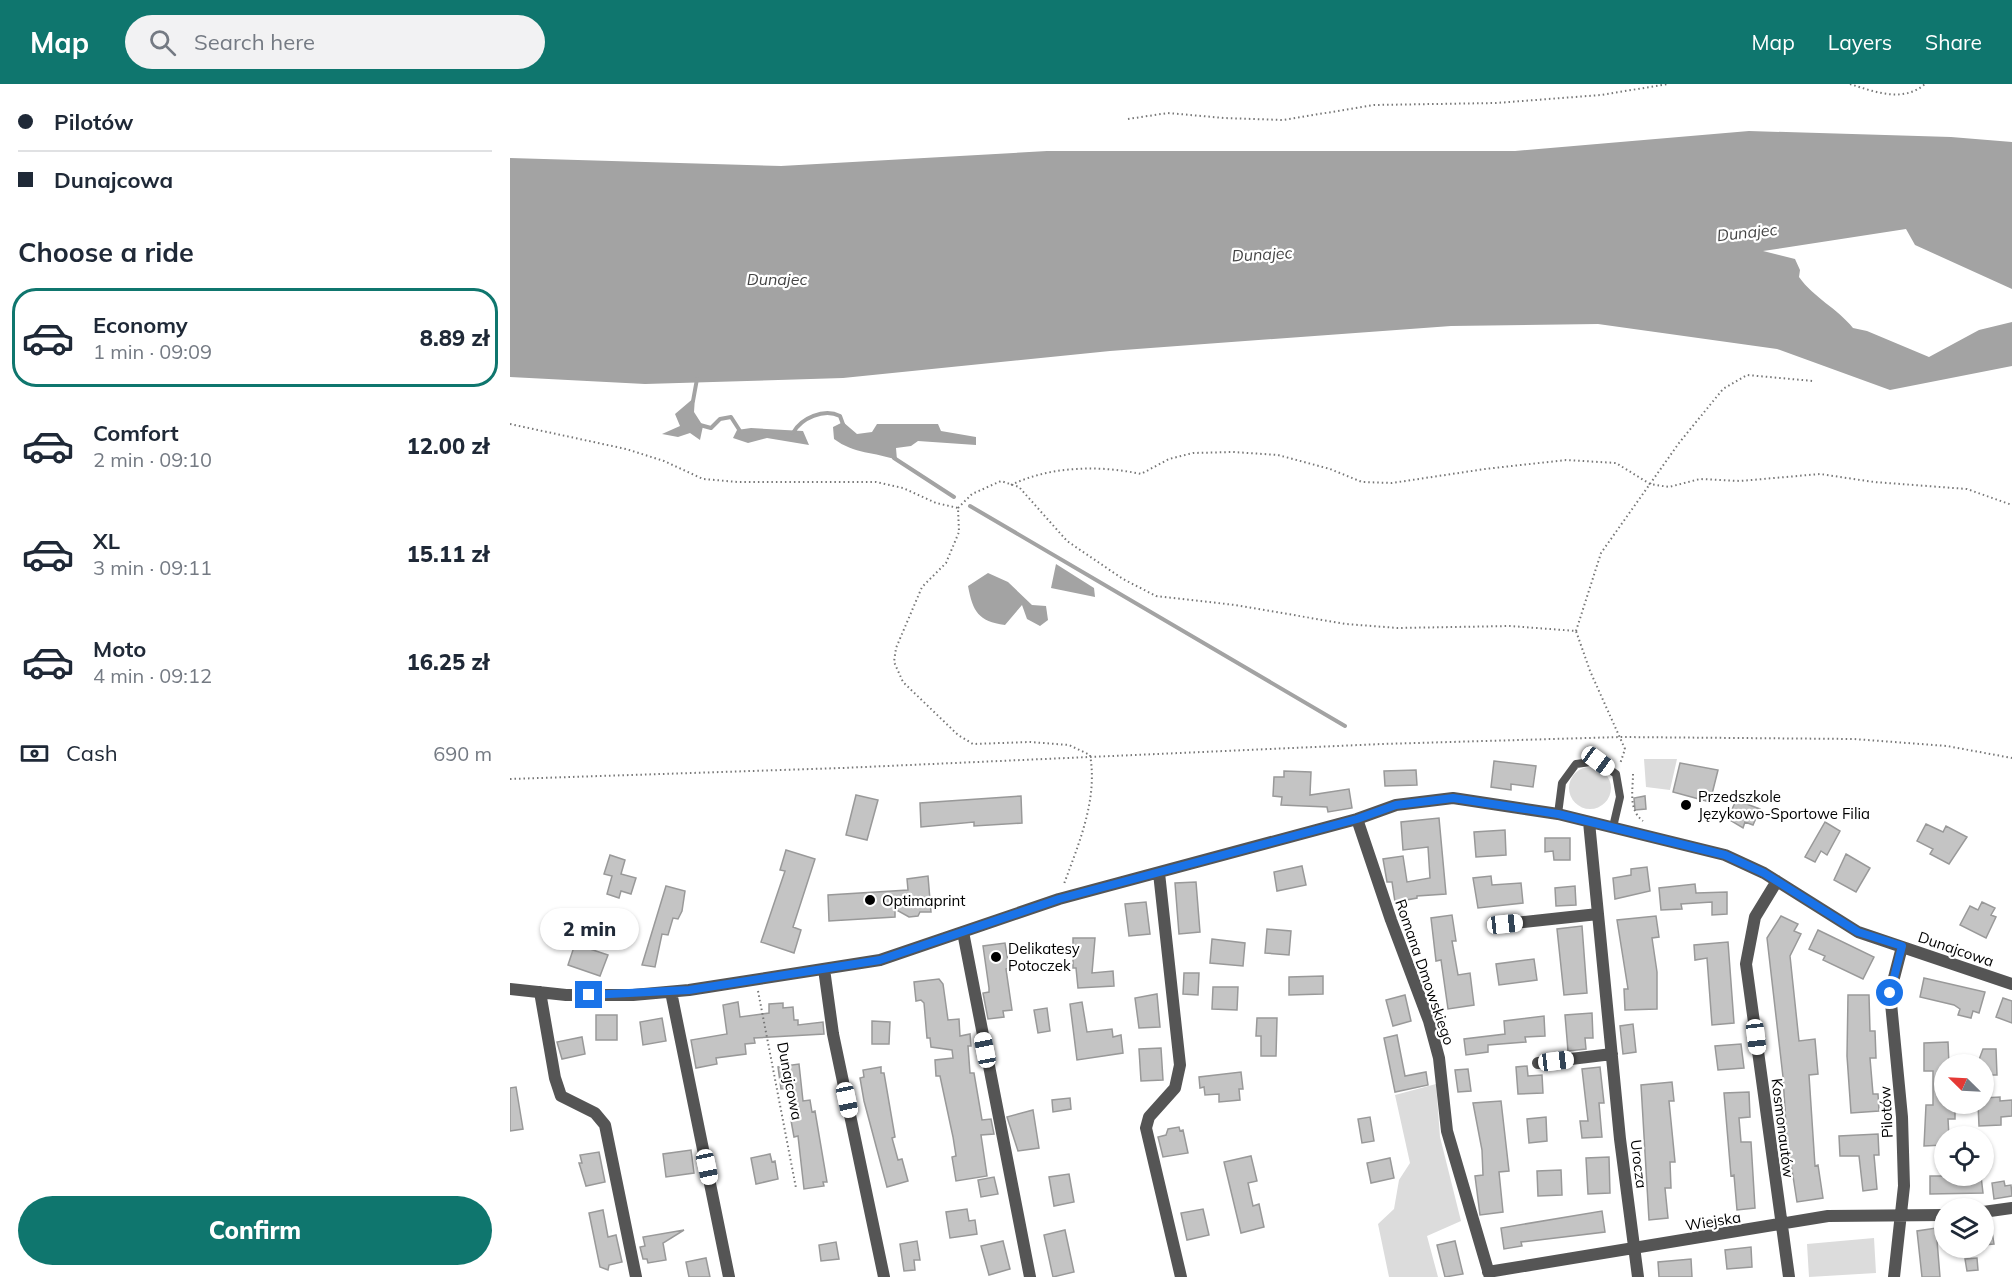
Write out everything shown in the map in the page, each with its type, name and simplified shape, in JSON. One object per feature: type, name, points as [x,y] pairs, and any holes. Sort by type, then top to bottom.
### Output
[{"type":"street","name":"Dunajcowa","points":[[510,989],[611,995],[670,992],[880,960],[1059,899],[1357,819],[1396,805],[1453,798],[1558,814],[1725,855],[1777,881],[1858,932],[2012,984]]},
{"type":"street","name":"Romana Dmowskiego","points":[[1357,819],[1391,920],[1429,1021],[1439,1058],[1447,1131],[1489,1274]]},
{"type":"street","name":"Urocza","points":[[1589,822],[1612,1054],[1638,1277]]},
{"type":"street","points":[[1159,873],[1180,1065],[1175,1088],[1149,1117],[1146,1128],[1181,1277]]},
{"type":"street","name":"Kosmonautów","points":[[1777,881],[1755,916],[1748,942],[1746,964],[1780,1226],[1789,1277]]},
{"type":"street","points":[[1505,924],[1598,914]]},
{"type":"street","points":[[963,932],[1030,1277]]},
{"type":"street","name":"Pilotów","points":[[1894,1277],[1904,1186],[1902,1116],[1890,993],[1902,946]]},
{"type":"street","points":[[824,969],[833,1034],[884,1277]]},
{"type":"street","points":[[540,992],[555,1078],[561,1096],[596,1113],[604,1125],[636,1277]]},
{"type":"street","points":[[670,992],[729,1277]]},
{"type":"street","points":[[1538,1063],[1612,1054]]},
{"type":"street","points":[[1994,1210],[2012,1208]]},
{"type":"street","name":"Wiejska","points":[[1489,1274],[1828,1216],[1934,1215]]},
{"type":"lane","points":[[1558,814],[1562,783],[1575,765],[1598,761],[1616,774],[1620,797],[1613,827]]},
{"type":"path","points":[[1128,119],[1168,112],[1224,118],[1283,120],[1374,105],[1496,104],[1600,95],[1668,84]]},
{"type":"path","points":[[1850,84],[1890,96],[1918,90],[1925,84]]},
{"type":"path","points":[[1616,774],[1626,749],[1590,671],[1576,631],[1601,553],[1679,444],[1723,389],[1748,375],[1813,381]]},
{"type":"path","points":[[510,424],[626,449],[664,461],[703,479],[738,482],[876,482],[903,488],[936,503],[958,508]]},
{"type":"path","points":[[1011,485],[1033,474],[1078,470],[1118,469],[1142,474],[1169,459],[1193,453],[1233,452],[1278,455],[1330,469],[1362,482],[1392,483],[1566,460],[1616,463],[1650,484],[1669,487],[1700,479],[1740,481],[1820,474],[1884,483],[1967,489],[2012,506]]},
{"type":"path","points":[[1090,755],[1069,745],[1029,742],[973,744],[958,735],[903,682],[894,662],[896,648],[922,588],[946,563],[959,532],[958,508],[972,494],[1001,481],[1019,488],[1067,541],[1123,579],[1156,596],[1235,604],[1346,624],[1398,628],[1510,626],[1576,631]]},
{"type":"path","points":[[510,779],[842,768],[1090,755],[1621,737],[1854,738],[1947,746],[2012,758]]},
{"type":"path","points":[[1059,899],[1090,799],[1092,769],[1090,755]]},
{"type":"path","points":[[1633,774],[1632,805],[1640,819],[1656,828],[1654,838]]},
{"type":"path","name":"Dunajcowa","points":[[756,980],[796,1188]]},
{"type":"shaded area","points":[[1644,759],[1677,759],[1670,790],[1646,787]]},
{"type":"shaded area","points":[[1590,767],[1605,773],[1611,788],[1605,803],[1590,809],[1575,803],[1569,788],[1575,773]]},
{"type":"shaded area","points":[[1436,1084],[1440,1137],[1461,1221],[1427,1236],[1438,1277],[1389,1277],[1378,1224],[1394,1209],[1399,1180],[1410,1163],[1395,1095]]},
{"type":"shaded area","points":[[1874,1238],[1876,1273],[1809,1277],[1807,1244]]},
{"type":"water","name":"Dunajec","points":[[1749,131],[1951,137],[2012,142],[2012,289],[1915,245],[1906,229],[1763,251],[1795,259],[1800,270],[1799,277],[1853,328],[1867,331],[1929,357],[1979,330],[2012,322],[2012,366],[1890,390],[1777,349],[1598,324],[1451,326],[1110,351],[843,378],[645,384],[510,377],[510,158],[781,166],[1047,151],[1515,151]]},
{"type":"water","points":[[695,397],[694,412],[703,426],[700,440],[690,433],[678,437],[662,434],[680,426],[675,414]]},
{"type":"water","points":[[843,422],[857,434],[872,432],[877,424],[938,424],[941,431],[976,437],[976,445],[918,441],[911,446],[896,448],[897,460],[857,450],[834,439],[833,427]]},
{"type":"water","points":[[751,428],[803,431],[809,445],[767,438],[748,443],[733,438],[737,430]]},
{"type":"water","points":[[1056,564],[1094,588],[1095,597],[1051,588]]},
{"type":"water","points":[[988,573],[1008,582],[1032,605],[1046,606],[1048,620],[1040,626],[1027,619],[1022,605],[1005,625],[983,618],[975,609],[968,586]]},
{"type":"building","points":[[1494,761],[1536,766],[1533,787],[1511,784],[1511,790],[1491,787]]},
{"type":"building","points":[[1680,763],[1718,770],[1710,802],[1673,792]]},
{"type":"building","points":[[1416,770],[1417,785],[1385,786],[1384,771]]},
{"type":"building","points":[[1284,771],[1311,772],[1310,795],[1349,789],[1352,808],[1328,812],[1327,807],[1281,805],[1282,797],[1273,796],[1274,777],[1284,777]]},
{"type":"building","points":[[856,795],[878,800],[867,840],[846,835]]},
{"type":"building","points":[[1021,796],[1022,823],[974,826],[974,822],[921,827],[920,803]]},
{"type":"building","points":[[1645,796],[1646,809],[1635,810],[1634,798]]},
{"type":"building","points":[[1736,800],[1760,809],[1753,825],[1745,822],[1743,828],[1728,819]]},
{"type":"building","points":[[1439,818],[1446,894],[1417,896],[1417,898],[1395,902],[1392,882],[1387,882],[1383,859],[1403,856],[1407,882],[1430,878],[1428,847],[1403,850],[1401,822]]},
{"type":"building","points":[[1825,822],[1840,831],[1827,855],[1821,851],[1815,862],[1805,857]]},
{"type":"building","points":[[1926,824],[1943,832],[1946,826],[1967,837],[1949,864],[1930,854],[1933,849],[1917,841]]},
{"type":"building","points":[[1505,830],[1506,855],[1476,857],[1474,832]]},
{"type":"building","points":[[1545,838],[1570,838],[1570,860],[1554,860],[1553,851],[1545,852]]},
{"type":"building","points":[[786,850],[815,859],[793,927],[801,930],[794,953],[761,942],[785,871],[780,870]]},
{"type":"building","points":[[1846,854],[1870,868],[1856,892],[1834,880]]},
{"type":"building","points":[[610,855],[625,860],[621,874],[636,878],[631,894],[621,891],[619,898],[607,894],[612,876],[604,874]]},
{"type":"building","points":[[1302,866],[1306,885],[1277,891],[1274,872]]},
{"type":"building","points":[[1647,867],[1650,891],[1615,899],[1613,878],[1631,875],[1631,869]]},
{"type":"building","points":[[928,876],[931,912],[920,912],[918,916],[909,917],[895,909],[895,917],[829,921],[828,895],[908,890],[907,879]]},
{"type":"building","points":[[1491,876],[1492,885],[1521,883],[1523,903],[1478,908],[1473,878]]},
{"type":"building","points":[[1196,882],[1200,932],[1179,934],[1175,883]]},
{"type":"building","points":[[1695,884],[1696,893],[1727,892],[1727,914],[1712,915],[1712,902],[1681,904],[1682,909],[1661,910],[1659,888]]},
{"type":"building","points":[[666,886],[685,891],[682,911],[678,919],[673,918],[668,935],[662,934],[655,967],[642,965]]},
{"type":"building","points":[[1575,886],[1576,905],[1556,906],[1555,888]]},
{"type":"building","points":[[1146,902],[1150,934],[1129,936],[1125,904]]},
{"type":"building","points":[[1982,902],[1995,908],[1991,915],[1996,917],[1986,938],[1960,925],[1970,906],[1978,910]]},
{"type":"building","points":[[1452,915],[1456,941],[1452,941],[1458,975],[1470,973],[1474,1005],[1448,1009],[1441,960],[1436,961],[1431,918]]},
{"type":"building","points":[[1656,916],[1659,937],[1652,938],[1657,972],[1657,1009],[1625,1010],[1624,989],[1628,989],[1617,920]]},
{"type":"building","points":[[1781,916],[1798,924],[1794,931],[1801,934],[1790,956],[1799,1041],[1815,1039],[1818,1074],[1809,1075],[1815,1166],[1818,1165],[1823,1198],[1797,1202],[1790,1157],[1788,1157],[1783,1077],[1767,938]]},
{"type":"building","points":[[1582,926],[1587,993],[1564,995],[1557,929]]},
{"type":"building","points":[[1267,929],[1291,931],[1289,955],[1265,953]]},
{"type":"building","points":[[1818,930],[1874,957],[1863,979],[1823,960],[1825,956],[1809,949]]},
{"type":"building","points":[[1073,938],[1095,938],[1092,973],[1113,971],[1114,986],[1078,988],[1076,968],[1073,968]]},
{"type":"building","points":[[1212,939],[1245,943],[1243,966],[1210,963]]},
{"type":"building","points":[[1728,942],[1734,1023],[1712,1025],[1707,958],[1695,960],[1694,945]]},
{"type":"building","points":[[1005,943],[1012,1010],[1003,1011],[1004,1017],[988,1019],[983,993],[989,992],[989,988],[983,946]]},
{"type":"building","points":[[575,944],[608,955],[600,976],[568,965]]},
{"type":"building","points":[[1534,959],[1537,980],[1499,985],[1496,964]]},
{"type":"building","points":[[1184,973],[1199,973],[1198,995],[1183,994]]},
{"type":"building","points":[[1323,976],[1323,994],[1289,995],[1289,977]]},
{"type":"building","points":[[1924,978],[1985,992],[1979,1013],[1973,1011],[1971,1018],[1958,1015],[1960,1009],[1954,1005],[1920,997]]},
{"type":"building","points":[[939,979],[943,984],[948,1020],[959,1019],[960,1036],[970,1034],[971,1046],[968,1046],[970,1073],[974,1073],[982,1120],[991,1119],[994,1134],[981,1135],[987,1176],[956,1181],[952,1157],[956,1156],[953,1137],[940,1076],[936,1076],[935,1060],[953,1058],[952,1050],[931,1047],[930,1038],[927,1038],[924,1003],[921,1000],[916,1001],[914,982]]},
{"type":"building","points":[[1213,987],[1238,987],[1237,1010],[1212,1009]]},
{"type":"building","points":[[1157,994],[1160,1027],[1139,1028],[1135,998]]},
{"type":"building","points":[[1405,995],[1411,1021],[1393,1026],[1386,1000]]},
{"type":"building","points":[[1848,995],[1869,995],[1870,1031],[1875,1031],[1876,1058],[1870,1058],[1873,1094],[1878,1094],[1879,1111],[1851,1113],[1847,1056]]},
{"type":"building","points":[[2003,998],[2012,1001],[2012,1023],[1996,1017]]},
{"type":"building","points":[[738,1002],[740,1017],[769,1013],[769,1004],[783,1003],[783,1008],[793,1007],[794,1020],[798,1020],[798,1025],[823,1022],[824,1034],[754,1038],[755,1043],[745,1044],[746,1054],[716,1058],[717,1064],[696,1068],[691,1040],[727,1034],[723,1005]]},
{"type":"building","points":[[1082,1002],[1087,1032],[1112,1029],[1113,1037],[1121,1035],[1123,1053],[1077,1060],[1070,1004]]},
{"type":"building","points":[[1047,1008],[1050,1031],[1038,1033],[1034,1010]]},
{"type":"building","points":[[1592,1013],[1593,1038],[1585,1038],[1586,1049],[1568,1051],[1565,1015]]},
{"type":"building","points":[[596,1015],[617,1015],[617,1040],[596,1040]]},
{"type":"building","points":[[1544,1016],[1545,1036],[1525,1037],[1526,1042],[1488,1045],[1488,1052],[1466,1055],[1464,1039],[1505,1034],[1504,1021]]},
{"type":"building","points":[[662,1018],[666,1041],[643,1045],[640,1022]]},
{"type":"building","points":[[1257,1018],[1277,1018],[1276,1056],[1261,1056],[1261,1036],[1256,1036]]},
{"type":"building","points":[[872,1021],[890,1022],[889,1044],[872,1044]]},
{"type":"building","points":[[1633,1024],[1636,1052],[1623,1054],[1620,1026]]},
{"type":"building","points":[[1397,1035],[1405,1076],[1426,1072],[1428,1085],[1395,1092],[1384,1038]]},
{"type":"building","points":[[582,1037],[585,1054],[562,1059],[557,1042]]},
{"type":"building","points":[[1948,1042],[1949,1054],[1934,1054],[1934,1114],[1955,1114],[1955,1119],[1948,1119],[1948,1126],[1934,1126],[1934,1146],[1924,1146],[1926,1105],[1933,1105],[1933,1071],[1924,1071],[1924,1043]]},
{"type":"building","points":[[1741,1044],[1744,1068],[1718,1070],[1715,1046]]},
{"type":"building","points":[[1161,1048],[1163,1080],[1141,1081],[1139,1049]]},
{"type":"building","points":[[1983,1049],[1996,1049],[1997,1075],[1994,1075],[1994,1054],[1981,1054]]},
{"type":"building","points":[[799,1064],[803,1101],[810,1100],[812,1112],[815,1111],[827,1182],[823,1182],[824,1186],[804,1189],[798,1136],[794,1137],[790,1115],[796,1114],[791,1088],[781,1089],[778,1067]]},
{"type":"building","points":[[1527,1066],[1528,1076],[1542,1075],[1543,1093],[1518,1094],[1516,1067]]},
{"type":"building","points":[[881,1067],[895,1137],[892,1138],[898,1160],[902,1159],[908,1181],[887,1187],[860,1078],[864,1077],[863,1070]]},
{"type":"building","points":[[1600,1067],[1604,1103],[1599,1103],[1602,1137],[1582,1138],[1580,1121],[1588,1121],[1582,1069]]},
{"type":"building","points":[[1468,1069],[1471,1091],[1458,1092],[1455,1070]]},
{"type":"building","points":[[1241,1072],[1243,1089],[1239,1089],[1240,1100],[1219,1102],[1219,1094],[1205,1095],[1204,1087],[1200,1088],[1199,1077]]},
{"type":"building","points":[[1672,1082],[1674,1101],[1669,1101],[1675,1162],[1670,1162],[1671,1188],[1665,1188],[1668,1218],[1649,1220],[1641,1085]]},
{"type":"building","points":[[516,1087],[523,1129],[510,1131],[510,1088]]},
{"type":"building","points":[[1749,1092],[1750,1117],[1739,1118],[1741,1142],[1751,1142],[1755,1208],[1737,1210],[1734,1175],[1731,1176],[1724,1093]]},
{"type":"building","points":[[1994,1097],[2000,1097],[2000,1101],[2012,1100],[2012,1116],[2001,1117],[2001,1125],[1979,1126],[1978,1114],[1994,1114]]},
{"type":"building","points":[[1070,1098],[1071,1109],[1053,1112],[1052,1100]]},
{"type":"building","points":[[1501,1101],[1509,1171],[1499,1172],[1503,1212],[1480,1215],[1475,1176],[1483,1175],[1482,1150],[1473,1103]]},
{"type":"building","points":[[1033,1110],[1039,1148],[1018,1151],[1007,1117]]},
{"type":"building","points":[[1370,1117],[1374,1141],[1362,1143],[1358,1119]]},
{"type":"building","points":[[1546,1117],[1547,1141],[1529,1143],[1527,1119]]},
{"type":"building","points":[[1179,1127],[1180,1131],[1183,1130],[1188,1153],[1163,1157],[1158,1137],[1166,1135],[1168,1129]]},
{"type":"building","points":[[1878,1134],[1879,1155],[1874,1155],[1877,1189],[1863,1191],[1859,1156],[1840,1156],[1839,1136]]},
{"type":"building","points":[[691,1150],[694,1173],[666,1177],[663,1154]]},
{"type":"building","points":[[599,1152],[605,1182],[586,1186],[579,1163],[582,1163],[580,1155]]},
{"type":"building","points":[[770,1154],[772,1162],[775,1161],[778,1179],[756,1184],[751,1158]]},
{"type":"building","points":[[1251,1156],[1257,1181],[1248,1183],[1253,1206],[1259,1204],[1264,1227],[1241,1233],[1224,1162]]},
{"type":"building","points":[[1609,1157],[1610,1193],[1588,1194],[1586,1158]]},
{"type":"building","points":[[1390,1158],[1394,1178],[1371,1183],[1367,1163]]},
{"type":"building","points":[[1561,1170],[1562,1195],[1538,1196],[1537,1171]]},
{"type":"building","points":[[1069,1174],[1074,1202],[1054,1206],[1049,1177]]},
{"type":"building","points":[[1930,1176],[1934,1176],[1934,1186],[1982,1186],[1983,1193],[1930,1194]]},
{"type":"building","points":[[994,1177],[998,1194],[981,1197],[978,1180]]},
{"type":"building","points":[[2004,1181],[2005,1186],[2011,1185],[2012,1196],[1994,1199],[1994,1183]]},
{"type":"building","points":[[967,1209],[969,1221],[975,1220],[977,1234],[950,1238],[946,1212]]},
{"type":"building","points":[[1203,1209],[1209,1235],[1187,1240],[1181,1213]]},
{"type":"building","points":[[603,1210],[608,1237],[616,1235],[622,1262],[609,1265],[608,1270],[600,1267],[589,1213]]},
{"type":"building","points":[[1602,1211],[1605,1232],[1521,1242],[1522,1246],[1504,1249],[1501,1228]]},
{"type":"building","points":[[1934,1228],[1934,1258],[1938,1258],[1940,1277],[1922,1277],[1917,1231]]},
{"type":"building","points":[[684,1230],[663,1243],[666,1260],[648,1263],[647,1259],[643,1259],[640,1247],[645,1246],[643,1237]]},
{"type":"building","points":[[1065,1230],[1074,1272],[1053,1277],[1044,1235]]},
{"type":"building","points":[[917,1241],[920,1260],[914,1260],[915,1270],[904,1271],[900,1244]]},
{"type":"building","points":[[1003,1241],[1010,1269],[989,1275],[981,1246]]},
{"type":"building","points":[[1455,1241],[1463,1274],[1445,1277],[1437,1245]]},
{"type":"building","points":[[836,1242],[839,1259],[821,1261],[819,1245]]},
{"type":"building","points":[[1751,1247],[1752,1267],[1727,1269],[1725,1250]]},
{"type":"building","points":[[706,1258],[710,1277],[689,1277],[686,1262]]},
{"type":"building","points":[[1977,1258],[1978,1270],[1967,1271],[1965,1259]]},
{"type":"building","points":[[1691,1259],[1692,1277],[1659,1277],[1658,1262]]},
{"type":"waterway","points":[[693,401],[697,379]]},
{"type":"waterway","points":[[793,433],[807,419],[827,413],[840,416],[844,427]]},
{"type":"waterway","points":[[700,425],[711,428],[720,419],[731,417],[740,431]]},
{"type":"waterway","points":[[894,458],[954,497]]},
{"type":"waterway","points":[[970,506],[1345,726]]},
{"type":"place","name":"Przedszkole Językowo-Sportowe Filia","points":[[1686,805]]},
{"type":"place","name":"Optimaprint","points":[[870,900]]},
{"type":"place","name":"Delikatesy Potoczek","points":[[996,957]]},
{"type":"route","points":[[589,995],[689,990],[880,960],[1059,899],[1357,819],[1396,805],[1453,798],[1558,814],[1725,855],[1764,873],[1858,932],[1902,946],[1895,965],[1890,993]]}]
